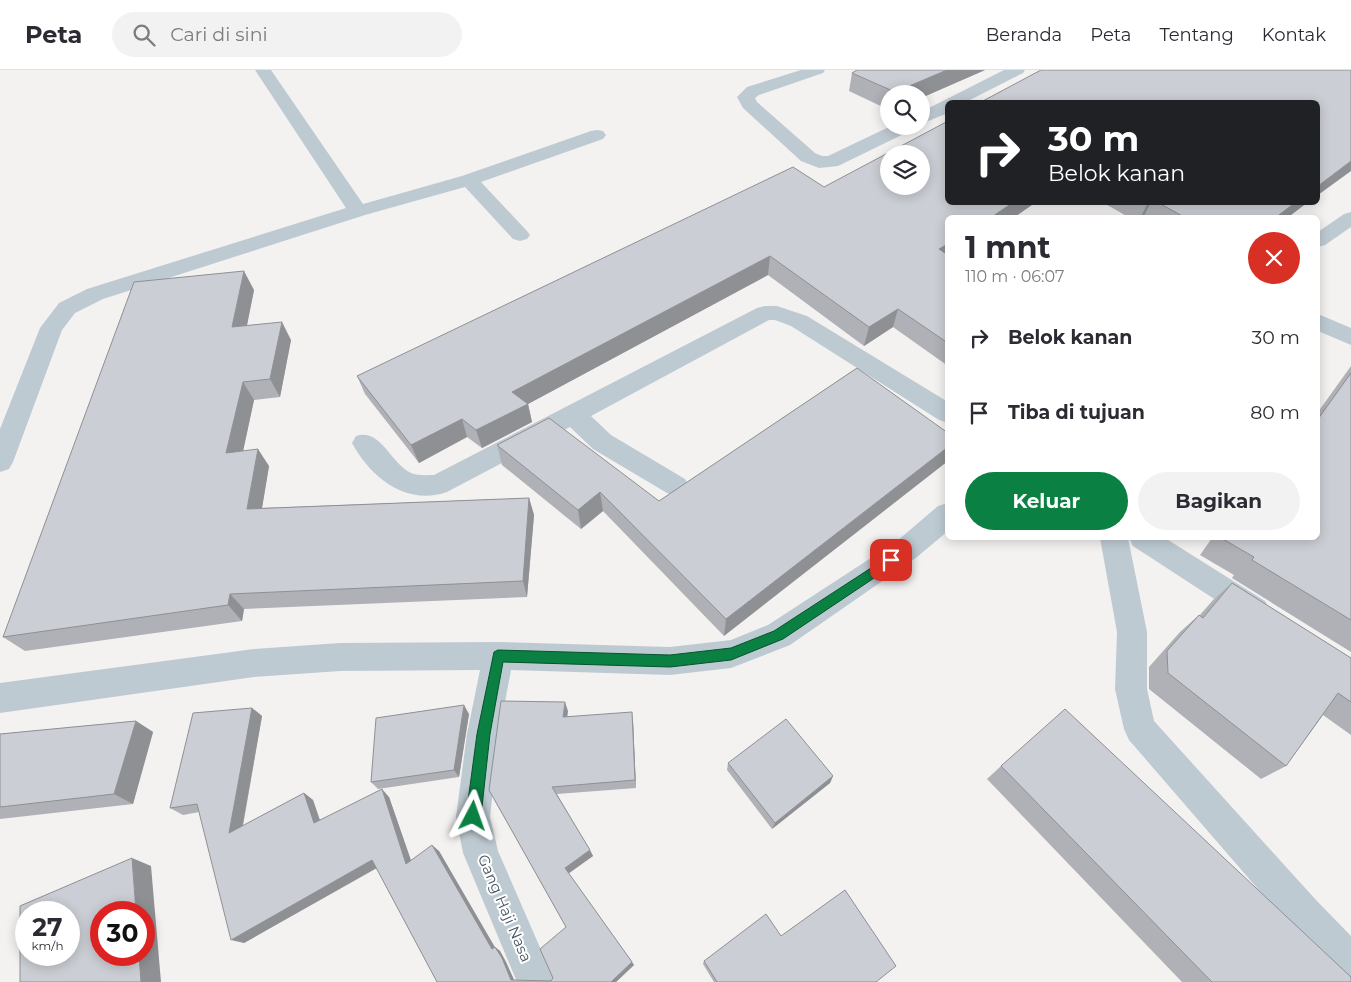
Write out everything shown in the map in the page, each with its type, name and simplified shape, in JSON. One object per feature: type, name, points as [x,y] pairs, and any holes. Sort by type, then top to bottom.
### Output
[{"type":"street","points":[[817,70],[753,91],[746,97],[749,104],[808,157],[819,162],[831,162],[887,135]]},
{"type":"street","points":[[958,100],[1017,70]]},
{"type":"street","points":[[263,71],[358,211]]},
{"type":"street","points":[[930,115],[945,107]]},
{"type":"street","points":[[0,462],[51,328],[66,308],[95,294],[358,211],[469,180],[597,135]]},
{"type":"street","points":[[469,180],[520,235]]},
{"type":"street","points":[[1320,240],[1351,218]]},
{"type":"street","points":[[366,443],[389,472],[410,485],[438,485],[765,314],[777,313],[799,321],[945,412]]},
{"type":"street","points":[[1320,323],[1351,337]]},
{"type":"street","points":[[572,414],[602,442],[676,486]]},
{"type":"street","points":[[0,698],[254,663],[340,657],[498,656],[670,661],[731,654],[778,635],[795,625],[906,549],[945,516]]},
{"type":"street","points":[[1114,540],[1132,632],[1131,690],[1140,729],[1303,913],[1351,963]]},
{"type":"street","points":[[1146,540],[1276,623]]},
{"type":"street","name":"Gang Haji Nasa","points":[[498,656],[483,734],[473,816],[482,853],[536,982]]},
{"type":"building","points":[[857,70],[947,70],[912,85],[880,85],[852,73]]},
{"type":"building","points":[[1041,70],[1351,70],[1351,161],[1320,184],[1320,100],[985,100]]},
{"type":"building","points":[[945,123],[945,205],[1010,205],[994,215],[945,215],[945,246],[939,249],[945,253],[945,341],[898,309],[869,327],[770,256],[512,392],[528,404],[476,430],[462,419],[411,445],[357,376],[793,167],[824,187],[880,157],[880,195],[930,195],[930,145],[903,145],[922,135],[930,135],[930,131]]},
{"type":"building","points":[[1162,205],[1292,205],[1279,215],[1181,215]]},
{"type":"building","points":[[244,271],[232,327],[282,322],[270,379],[243,382],[226,453],[258,449],[247,509],[529,498],[523,581],[230,594],[228,605],[3,637],[134,282]]},
{"type":"building","points":[[857,368],[945,431],[945,449],[726,619],[600,492],[578,510],[497,445],[549,418],[659,501]]},
{"type":"building","points":[[1351,373],[1351,620],[1252,560],[1254,557],[1224,540],[1320,540],[1320,416]]},
{"type":"building","points":[[1232,583],[1351,658],[1351,702],[1338,693],[1286,766],[1168,673],[1167,651],[1199,615],[1203,618]]},
{"type":"building","points":[[501,701],[565,702],[563,717],[632,712],[635,780],[552,787],[590,850],[565,868],[632,962],[611,982],[437,982],[372,860],[231,940],[197,804],[170,808],[193,713],[252,708],[229,833],[304,793],[314,823],[382,789],[406,864],[432,845],[492,949],[495,947],[502,958],[511,980],[551,981],[553,978],[540,949],[566,927],[489,790]]},
{"type":"building","points":[[464,705],[454,770],[371,782],[376,718]]},
{"type":"building","points":[[1065,709],[1351,977],[1351,982],[1212,982],[1001,766]]},
{"type":"building","points":[[786,719],[833,776],[775,823],[728,763]]},
{"type":"building","points":[[136,721],[114,794],[0,807],[0,734]]},
{"type":"building","points":[[132,858],[135,901],[90,901],[90,966],[140,966],[141,982],[20,982],[20,966],[80,966],[80,901],[32,901]]},
{"type":"building","points":[[845,890],[896,966],[876,982],[717,982],[704,961],[766,914],[781,936]]},
{"type":"route","points":[[473,816],[474,795],[483,734],[498,656],[670,661],[692,660],[731,654],[778,635],[844,593],[891,560]]}]
